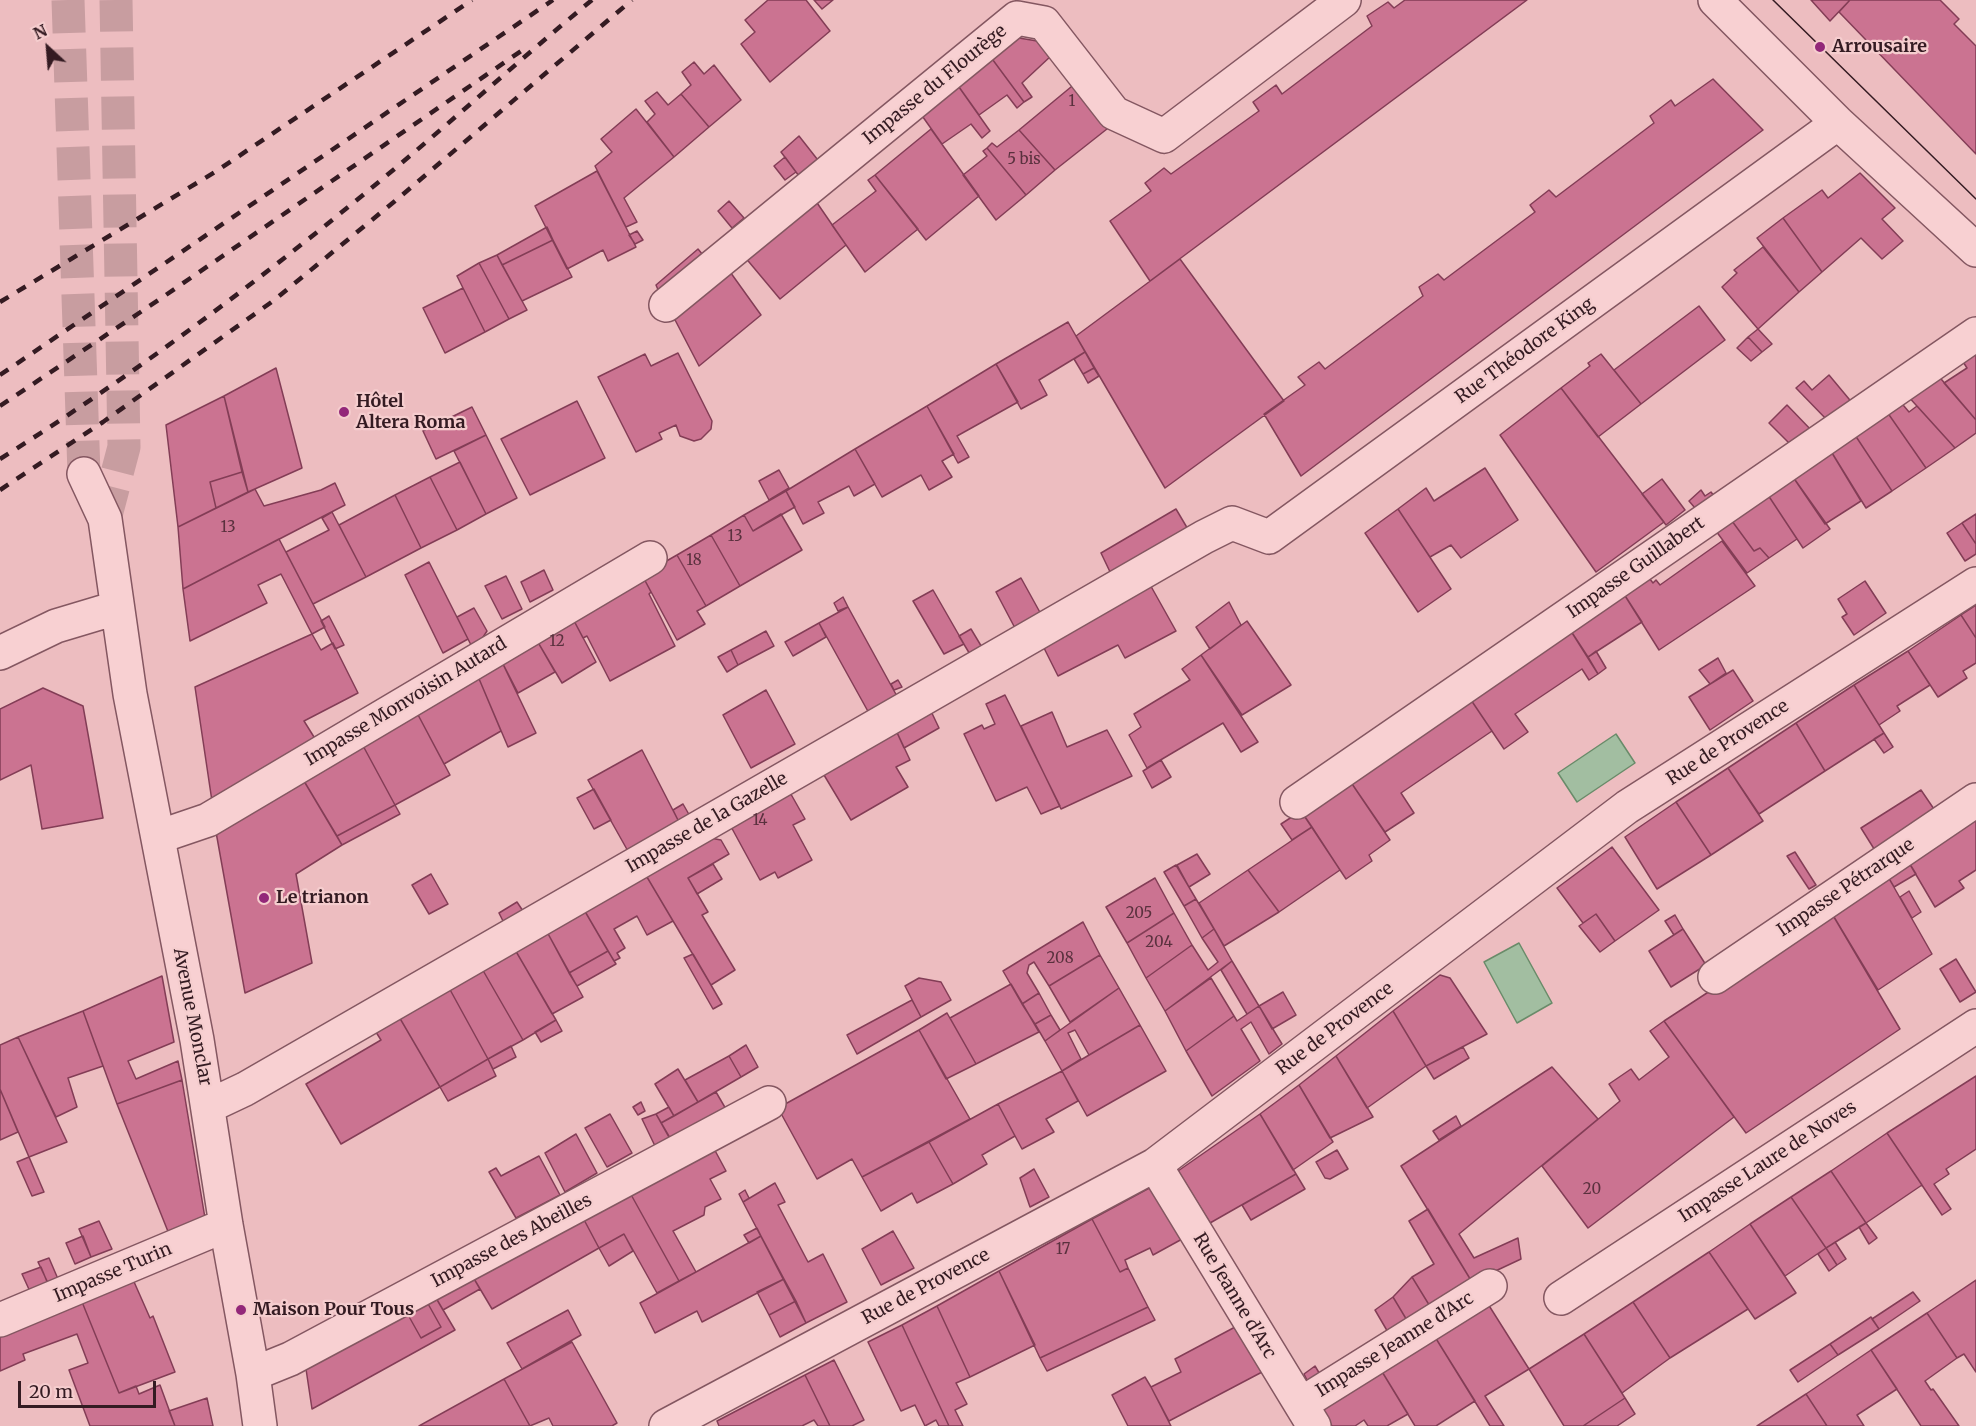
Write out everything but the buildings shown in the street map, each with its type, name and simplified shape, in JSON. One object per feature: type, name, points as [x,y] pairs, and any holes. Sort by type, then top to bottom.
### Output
[{"type":"street","name":"Impasse du Flourège","points":[[666,305],[1017,18],[1044,22],[1114,113],[1164,136],[1344,0]]},
{"type":"street","points":[[1715,0],[1838,123],[1973,242]]},
{"type":"street","name":"Rue Théodore King","points":[[1204,537],[1232,523],[1269,537],[1838,123]]},
{"type":"street","name":"Impasse Guillabert","points":[[1297,801],[1976,334]]},
{"type":"street","name":"Avenue Monclar","points":[[84,474],[105,519],[132,708],[209,1106],[226,1225],[253,1374],[256,1425]]},
{"type":"street","name":"Impasse de la Gazelle","points":[[209,1106],[245,1089],[1204,537]]},
{"type":"street","name":"Impasse Monvoisin Autard","points":[[158,837],[208,820],[650,558]]},
{"type":"street","name":"Rue de Provence","points":[[666,1426],[1155,1165],[1628,807],[1976,584]]},
{"type":"street","points":[[0,653],[56,626],[116,608]]},
{"type":"street","name":"Impasse Pétrarque","points":[[1715,977],[1976,800]]},
{"type":"street","name":"Impasse Laure de Noves","points":[[1561,1298],[1976,1026]]},
{"type":"street","name":"Impasse des Abeilles","points":[[253,1374],[290,1359],[769,1103]]},
{"type":"street","name":"Rue Jeanne d'Arc","points":[[1155,1165],[1307,1415]]},
{"type":"street","name":"Impasse Turin","points":[[0,1320],[226,1225]]},
{"type":"street","name":"Impasse Jeanne d'Arc","points":[[1307,1415],[1490,1286]]},
{"type":"shaded area","points":[[1616,734],[1635,763],[1577,802],[1558,773]]},
{"type":"shaded area","points":[[1519,943],[1552,1003],[1517,1023],[1484,962]]},
{"type":"tunnel","points":[[68,0],[84,474]]},
{"type":"tunnel","points":[[105,519],[124,447],[116,0]]},
{"type":"tram line","points":[[1773,0],[1976,199]]},
{"type":"railway","points":[[0,302],[215,172],[472,0]]},
{"type":"railway","points":[[0,375],[553,0]]},
{"type":"railway","points":[[0,459],[151,358],[297,248],[392,171],[592,0]]},
{"type":"railway","points":[[0,490],[103,422],[273,301],[632,0]]},
{"type":"railway","points":[[0,406],[524,49]]},
{"type":"place","name":"Arrousaire","points":[[1820,47]]},
{"type":"place","name":"Hôtel Altera Roma","points":[[344,412]]},
{"type":"place","name":"Le trianon","points":[[264,898]]},
{"type":"place","name":"Maison Pour Tous","points":[[241,1310]]}]
